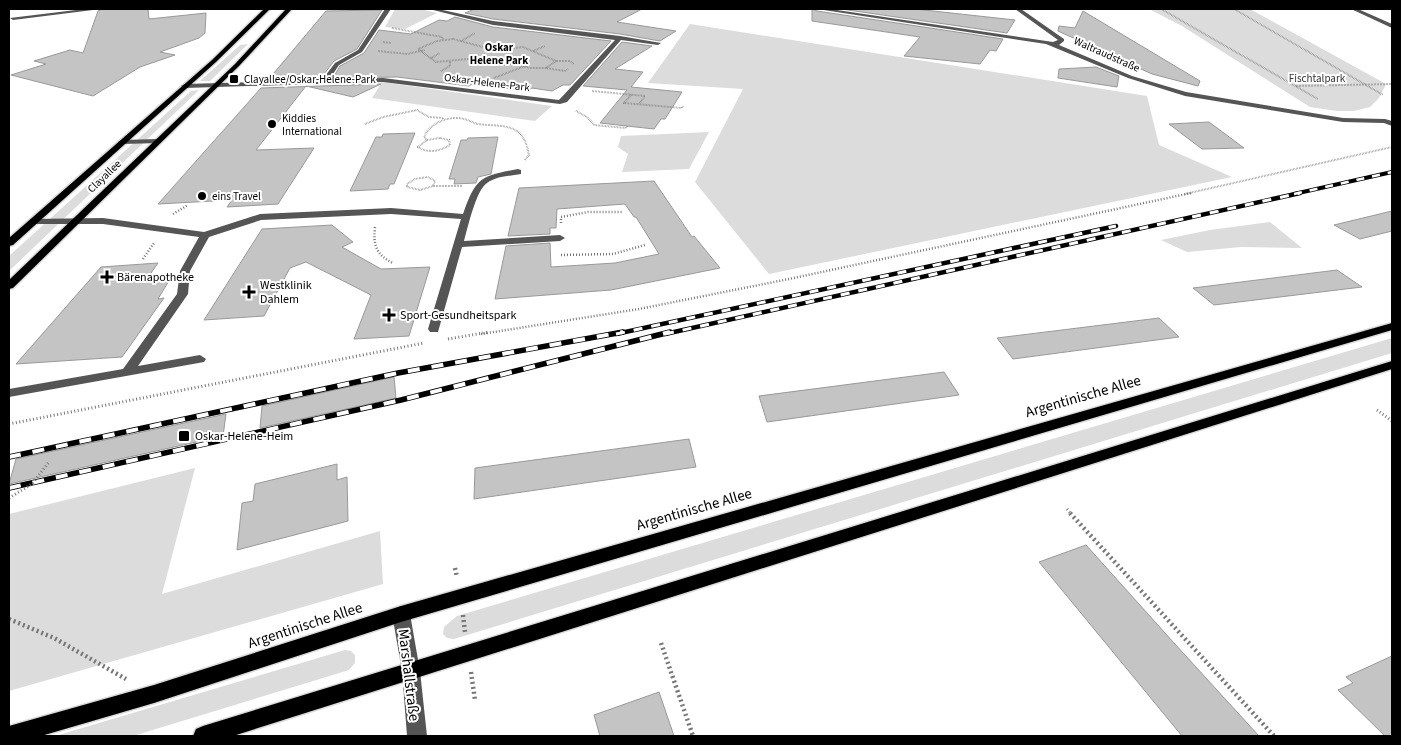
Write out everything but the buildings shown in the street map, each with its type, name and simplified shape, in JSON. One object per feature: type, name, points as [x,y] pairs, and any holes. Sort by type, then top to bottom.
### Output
[{"type":"main road","name":"Clayallee","points":[[9,243],[268,9]]},
{"type":"main road","name":"Clayallee","points":[[9,286],[259,43],[289,9]]},
{"type":"main road","name":"Argentinische Allee","points":[[9,736],[154,694],[402,614],[1392,326]]},
{"type":"main road","points":[[203,736],[646,600],[1392,365]]},
{"type":"street","points":[[9,25],[19,9]]},
{"type":"street","points":[[13,18],[98,9]]},
{"type":"street","points":[[324,82],[337,64],[357,54],[388,9]]},
{"type":"street","points":[[432,9],[493,23],[658,43]]},
{"type":"street","name":"Waltraudstraße","points":[[820,9],[1055,44],[1116,72],[1185,94],[1343,120],[1390,120]]},
{"type":"street","points":[[1018,9],[1062,40],[1055,44]]},
{"type":"street","points":[[1354,9],[1392,26]]},
{"type":"street","points":[[560,102],[574,90],[620,38]]},
{"type":"street","name":"Oskar-Helene-Park","points":[[216,85],[383,80],[560,102]]},
{"type":"street","points":[[185,86],[216,85]]},
{"type":"street","points":[[122,142],[158,141]]},
{"type":"street","points":[[434,329],[467,217],[479,184],[485,180],[518,172]]},
{"type":"street","points":[[32,221],[78,220],[205,234],[260,217],[391,211],[467,217]]},
{"type":"street","points":[[127,372],[182,294],[185,271],[205,234]]},
{"type":"street","points":[[459,244],[560,238]]},
{"type":"street","points":[[9,393],[200,359]]},
{"type":"street","name":"Marshallstraße","points":[[402,614],[417,736]]},
{"type":"path","points":[[1160,9],[1296,86],[1392,84]]},
{"type":"path","points":[[1234,9],[1383,95]]},
{"type":"path","points":[[374,28],[394,28],[442,36],[443,40]]},
{"type":"path","points":[[453,39],[494,50],[523,48],[556,60],[570,61],[575,65],[565,71],[468,59],[436,62],[418,49],[437,41],[453,39]]},
{"type":"path","points":[[357,54],[377,51],[407,54],[425,50]]},
{"type":"path","points":[[488,53],[494,50]]},
{"type":"path","points":[[431,58],[440,53]]},
{"type":"path","points":[[546,68],[556,60]]},
{"type":"path","points":[[469,92],[482,84],[530,64]]},
{"type":"path","points":[[574,90],[645,96],[639,104]]},
{"type":"path","points":[[631,94],[624,103],[682,108],[683,106]]},
{"type":"path","points":[[560,102],[587,117],[594,125],[626,128],[627,126]]},
{"type":"path","points":[[366,124],[383,117],[417,110],[425,116],[443,118],[444,120]]},
{"type":"path","points":[[427,140],[424,137],[429,128],[444,120],[465,119],[475,124],[505,125],[517,131],[525,140],[529,155],[527,159],[502,173],[502,176]]},
{"type":"path","points":[[445,139],[451,142],[447,148],[436,151],[420,149],[419,144],[427,140],[445,139]]},
{"type":"path","points":[[442,340],[639,309],[789,279],[1226,185],[1392,146]]},
{"type":"path","points":[[432,186],[435,181],[433,178],[422,177],[410,181],[407,187],[421,190],[432,186],[479,184]]},
{"type":"path","points":[[622,212],[588,212],[561,217],[557,255],[612,254],[645,245]]},
{"type":"path","points":[[376,221],[373,244],[381,258],[393,263]]},
{"type":"path","points":[[9,424],[433,341]]},
{"type":"path","points":[[1377,410],[1392,421]]},
{"type":"path","points":[[9,498],[26,490],[41,477],[49,462]]},
{"type":"path","points":[[1067,509],[1274,736]]},
{"type":"path","points":[[9,619],[54,638],[154,694]]},
{"type":"path","points":[[660,643],[693,736]]},
{"type":"green space","points":[[395,9],[420,9],[437,13],[405,29],[385,27]]},
{"type":"green space","name":"Fischtalpark","points":[[1149,9],[1250,9],[1386,84],[1379,98],[1370,107],[1354,111],[1337,111],[1310,107],[1182,26]]},
{"type":"green space","points":[[690,24],[1147,96],[1159,145],[1232,177],[769,274],[695,182],[743,89],[648,83]]},
{"type":"green space","points":[[248,44],[210,81],[200,81],[240,45]]},
{"type":"green space","points":[[382,82],[552,106],[535,121],[372,98]]},
{"type":"green space","points":[[199,90],[9,271],[9,256],[191,91]]},
{"type":"green space","points":[[709,132],[689,169],[622,172],[628,154],[618,147],[621,136]]},
{"type":"green space","points":[[1270,222],[1302,248],[1241,247],[1187,252],[1161,240],[1210,230]]},
{"type":"green space","points":[[1392,338],[1392,353],[454,639],[447,638],[443,634],[444,627],[457,616]]},
{"type":"green space","points":[[195,468],[162,594],[380,531],[383,584],[9,691],[9,514]]},
{"type":"green space","points":[[345,650],[351,651],[355,655],[355,663],[349,670],[133,736],[55,736]]},
{"type":"railway","points":[[1294,194],[1392,172]]},
{"type":"railway","points":[[665,334],[1300,193]]},
{"type":"railway","points":[[616,334],[1116,226]]},
{"type":"railway","points":[[9,457],[398,373],[623,332]]},
{"type":"railway","points":[[9,488],[401,400],[670,332]]},
{"type":"place","name":"Clayallee/Oskar-Helene-Park","points":[[234,79]]},
{"type":"place","name":"Kiddies International","points":[[272,124]]},
{"type":"place","name":"eins Travel","points":[[202,196]]},
{"type":"place","name":"Bärenapotheke","points":[[107,277]]},
{"type":"place","name":"Westklinik Dahlem","points":[[249,292]]},
{"type":"place","name":"Sport-Gesundheitspark","points":[[389,315]]},
{"type":"place","name":"Oskar-Helene-Heim","points":[[184,436]]},
{"type":"district","name":"Oskar Helene Park","points":[[499,53]]}]
